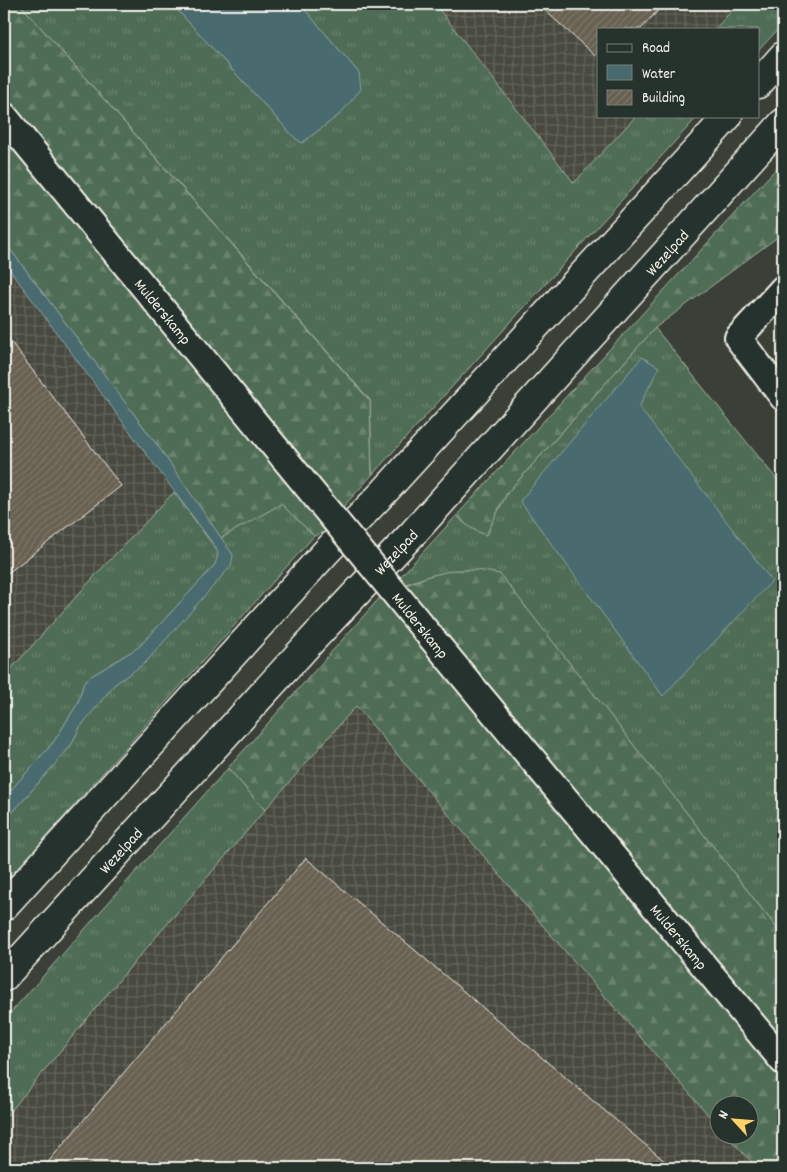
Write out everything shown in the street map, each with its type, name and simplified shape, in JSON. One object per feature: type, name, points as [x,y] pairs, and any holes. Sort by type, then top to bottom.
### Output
[{"type":"highway","points":[[760,82],[783,56]]},
{"type":"highway","points":[[4,906],[326,552],[384,492],[726,118]]},
{"type":"highway","name":"Wezelpad","points":[[4,977],[313,639],[414,532],[783,123]]},
{"type":"street","name":"Mulderskamp","points":[[4,116],[420,624],[783,1062]]},
{"type":"street","points":[[783,289],[738,338],[783,397]]},
{"type":"shaded area","points":[[435,4],[744,4],[722,28],[597,28],[597,118],[636,118],[574,183]]},
{"type":"shaded area","points":[[4,28],[336,426],[4,779]]},
{"type":"shaded area","points":[[356,706],[544,927],[710,1116],[710,1144],[735,1144],[757,1168],[4,1168],[4,1117],[120,979]]},
{"type":"green space","points":[[4,4],[20,4],[370,401],[372,475],[343,507],[4,94]]},
{"type":"green space","points":[[20,4],[172,4],[294,137],[302,143],[340,114],[359,73],[300,4],[435,4],[574,183],[634,118],[696,118],[372,475],[370,400]]},
{"type":"green space","points":[[738,4],[783,4],[783,24],[760,49],[760,28],[716,28]]},
{"type":"green space","points":[[4,133],[329,530],[314,536],[281,504],[221,538],[160,449],[4,241]]},
{"type":"green space","points":[[783,161],[783,233],[655,328],[507,493],[486,535],[474,530],[463,522],[457,515]]},
{"type":"green space","points":[[655,328],[783,487],[783,936],[500,575],[474,571],[452,572],[442,573],[406,584],[400,577],[457,515],[464,523],[486,535],[507,493]],"holes":[[[642,357],[658,367],[639,407]]]},
{"type":"green space","points":[[174,492],[218,552],[219,556],[214,566],[139,647],[84,682],[78,703],[53,743],[4,798],[4,677],[92,579]]},
{"type":"green space","points":[[281,503],[314,536],[4,884],[4,822],[70,747],[80,727],[115,684],[145,662],[233,555],[221,538]]},
{"type":"green space","points":[[454,570],[477,570],[500,574],[783,936],[783,1047],[406,585],[429,576]]},
{"type":"green space","points":[[384,593],[458,683],[543,793],[783,1082],[783,1168],[757,1168],[734,1144],[760,1144],[760,1094],[710,1094],[710,1117],[544,927],[356,706],[265,810],[228,768]]},
{"type":"green space","points":[[228,768],[265,810],[120,979],[4,1119],[4,1020]]},
{"type":"water","points":[[172,4],[300,4],[359,73],[361,89],[340,114],[302,143],[294,137]]},
{"type":"water","points":[[4,241],[160,449],[233,555],[231,566],[145,663],[115,684],[80,727],[70,747],[4,822],[4,798],[53,743],[78,703],[84,682],[139,647],[214,566],[218,556],[211,541],[4,262]]},
{"type":"water","points":[[642,357],[659,367],[639,407],[772,581],[663,696],[520,501]]},
{"type":"building","points":[[538,4],[664,4],[642,28],[597,28],[597,53],[595,56]]},
{"type":"building","points":[[4,333],[121,486],[4,576]]},
{"type":"building","points":[[306,858],[605,1111],[673,1168],[43,1168]]}]
